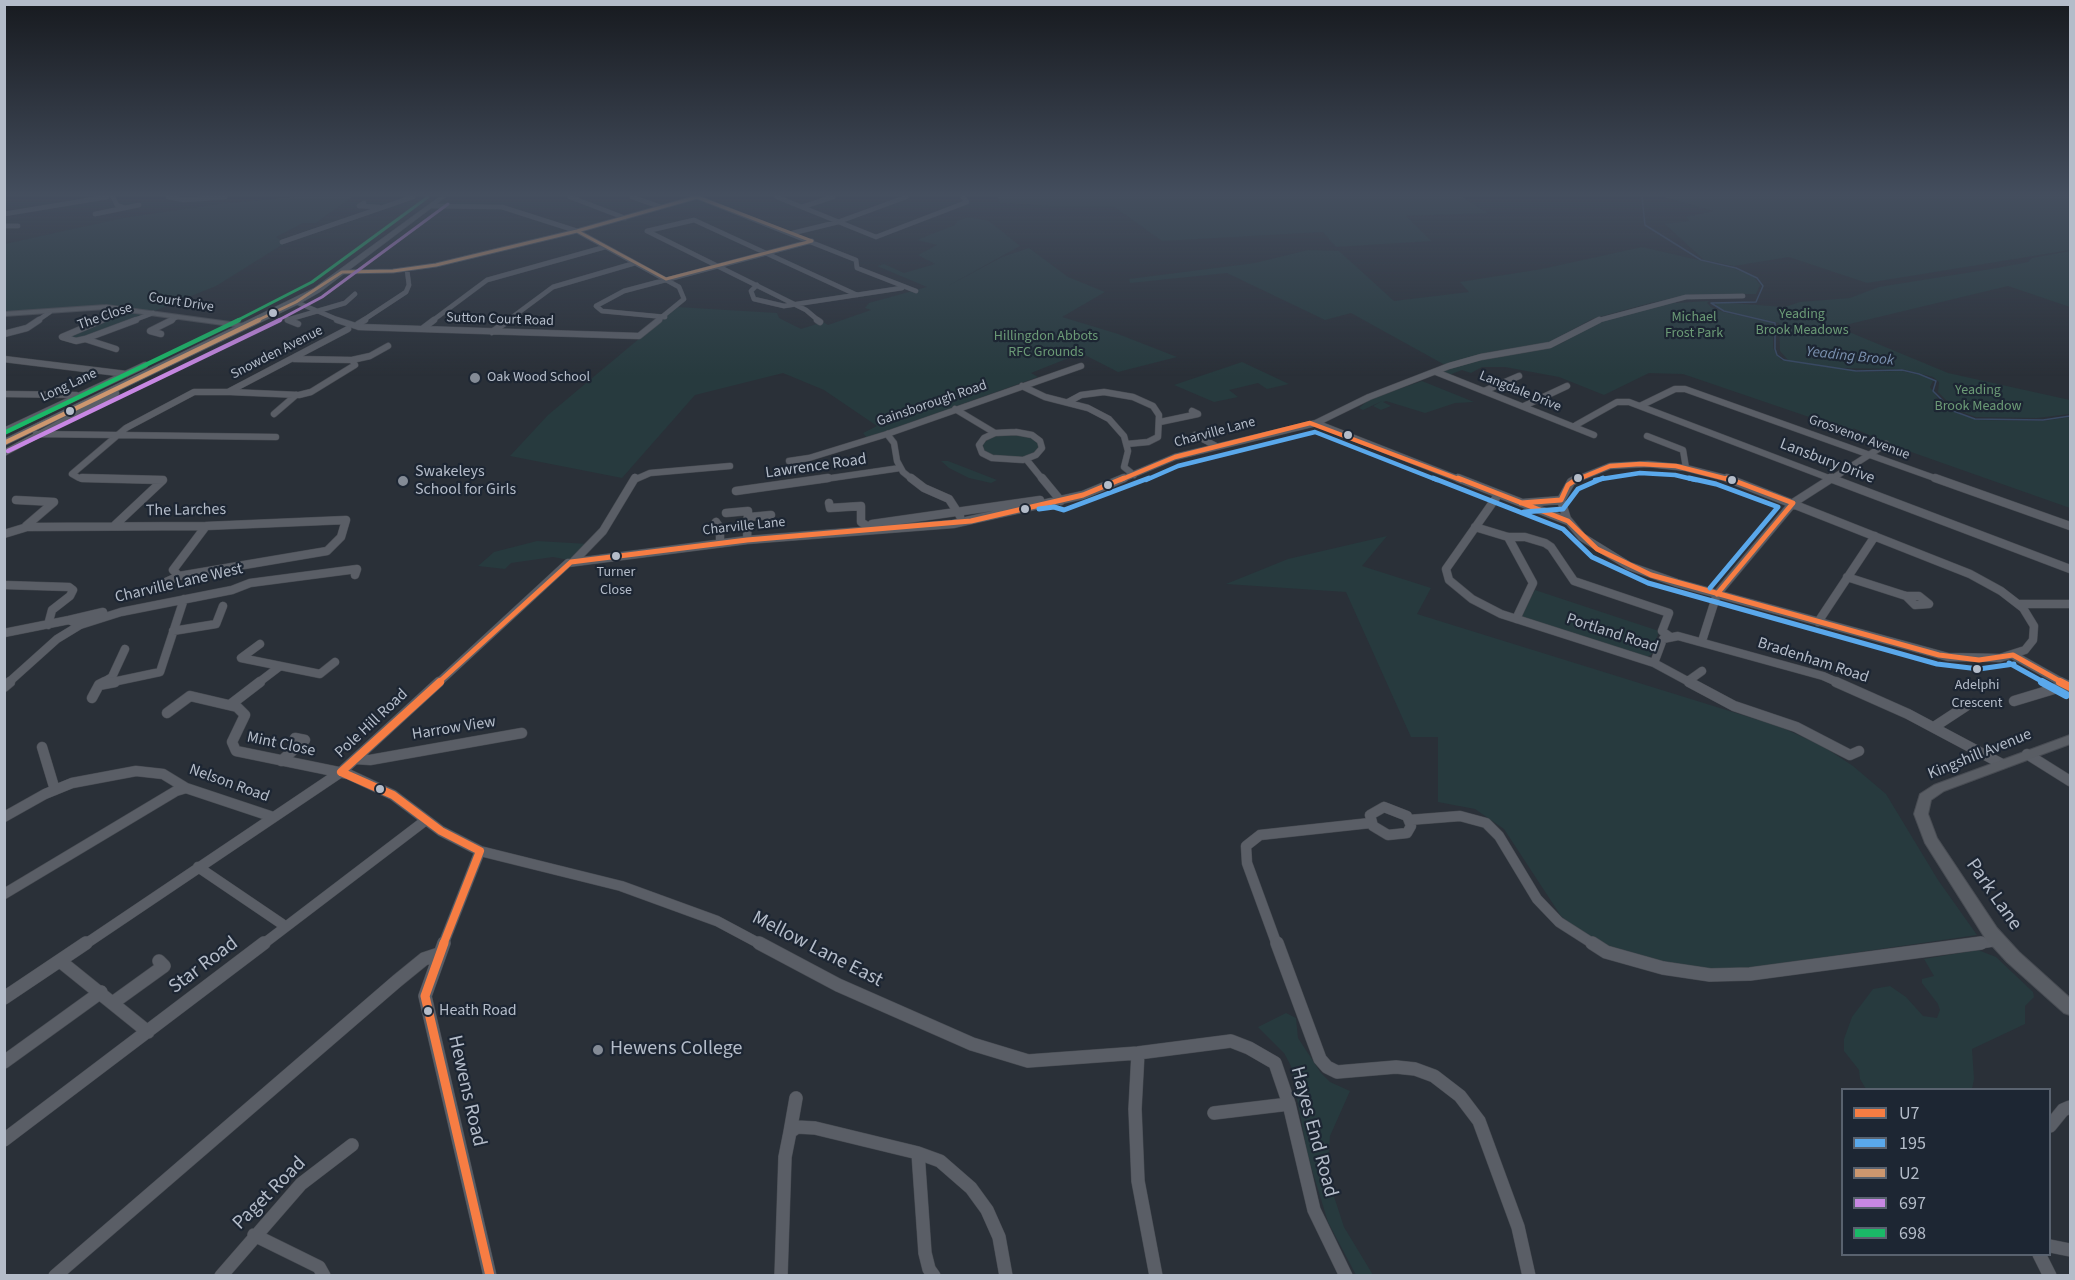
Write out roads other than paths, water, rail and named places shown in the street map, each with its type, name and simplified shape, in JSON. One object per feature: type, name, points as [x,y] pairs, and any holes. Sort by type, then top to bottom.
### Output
[{"type":"main road","name":"Long Lane","points":[[5,448],[109,392],[296,302],[363,257]]},
{"type":"street","points":[[342,272],[406,270],[464,257]]},
{"type":"street","points":[[422,329],[487,280],[519,268],[565,257]]},
{"type":"street","points":[[623,257],[666,279],[679,287],[685,296],[680,305],[665,317],[602,311],[596,306],[624,291],[666,279],[753,257]]},
{"type":"street","points":[[700,257],[797,305],[820,322]]},
{"type":"street","points":[[775,257],[857,295]]},
{"type":"street","points":[[847,257],[857,261],[858,268],[916,291]]},
{"type":"street","points":[[492,332],[553,286],[635,263]]},
{"type":"street","points":[[359,326],[406,292],[409,285],[406,270]]},
{"type":"street","points":[[757,285],[751,294],[758,301],[776,306],[797,305],[903,287]]},
{"type":"street","points":[[298,324],[287,320],[345,303],[355,294]]},
{"type":"street","name":"Charville Lane","points":[[574,561],[867,528],[964,522],[1103,488],[1169,459],[1316,423],[1369,397],[1473,359],[1550,345],[1590,322],[1656,303],[1700,295],[1743,296]]},
{"type":"street","points":[[296,302],[349,327]]},
{"type":"street","name":"Court Drive","points":[[4,314],[99,307],[245,326]]},
{"type":"street","name":"The Close","points":[[127,309],[62,337],[76,340],[86,339],[153,313]]},
{"type":"street","points":[[4,334],[27,328],[50,312]]},
{"type":"street","points":[[161,334],[150,332],[177,316]]},
{"type":"street","name":"Sutton Court Road","points":[[349,327],[639,336],[665,317]]},
{"type":"street","name":"Snowden Avenue","points":[[114,526],[163,480],[79,478],[72,474],[118,434],[201,390],[228,392],[294,359],[349,327]]},
{"type":"street","points":[[86,339],[116,349]]},
{"type":"street","points":[[294,359],[352,360],[370,356],[388,346]]},
{"type":"street","points":[[4,359],[127,374]]},
{"type":"street","points":[[228,392],[296,395],[311,392],[355,365],[352,360]]},
{"type":"street","name":"Long Lane","points":[[4,429],[13,427],[145,365]]},
{"type":"street","name":"Gainsborough Road","points":[[789,461],[887,434],[1081,366]]},
{"type":"street","name":"Langdale Drive","points":[[1436,372],[1576,425],[1594,435]]},
{"type":"street","points":[[1484,391],[1519,376]]},
{"type":"street","points":[[1022,386],[1045,397],[1088,408],[1108,419],[1121,431],[1127,444],[1124,467],[1134,475]]},
{"type":"street","points":[[1524,406],[1567,387]]},
{"type":"street","name":"Grosvenor Avenue","points":[[1640,406],[1675,389],[1683,388],[2070,526]]},
{"type":"street","points":[[93,389],[109,392]]},
{"type":"street","name":"Long Lane","points":[[5,448],[116,393],[109,392]]},
{"type":"street","points":[[1068,402],[1091,393],[1127,395],[1153,406],[1159,413],[1160,422],[1156,439],[1127,444]]},
{"type":"street","points":[[4,394],[80,396]]},
{"type":"street","points":[[274,414],[296,395]]},
{"type":"street","name":"Lansbury Drive","points":[[1576,425],[1619,401],[1640,406],[2070,569]]},
{"type":"street","points":[[955,409],[995,434]]},
{"type":"street","points":[[1160,422],[1198,414],[1192,411]]},
{"type":"street","points":[[1316,423],[1568,521]]},
{"type":"street","points":[[1019,432],[1039,440],[1042,445],[1040,451],[1026,459],[1004,461],[982,453],[979,447],[981,441],[995,434],[1019,432]]},
{"type":"street","points":[[36,434],[276,437]]},
{"type":"street","points":[[887,434],[894,443],[900,468],[920,485],[949,499],[964,522]]},
{"type":"street","points":[[1195,435],[1216,446]]},
{"type":"street","points":[[1647,436],[1681,448],[1685,454],[1686,468]]},
{"type":"street","points":[[1702,641],[1717,594],[1793,502],[1886,444]]},
{"type":"street","points":[[1026,459],[1060,499]]},
{"type":"street","points":[[1640,464],[1686,468],[1726,477],[1793,502],[1977,577],[2019,604],[2030,617],[2035,631],[2029,647],[2013,655],[1990,659],[1948,657],[1818,622],[1651,575],[1619,562],[1590,544],[1568,521],[1561,500],[1571,482],[1597,469],[1640,464]]},
{"type":"street","name":"Pole Hill Road","points":[[4,998],[341,772],[562,567],[574,561],[577,555],[603,531],[631,483],[638,476],[730,466]]},
{"type":"street","name":"Lawrence Road","points":[[736,491],[900,468]]},
{"type":"street","name":"Portland Road","points":[[1498,495],[1446,569],[1446,575],[1455,586],[1477,603],[1516,619],[1654,663],[1734,706],[1796,727],[1850,755],[1859,751]]},
{"type":"street","points":[[829,503],[830,508],[861,506],[861,522],[867,528],[1060,499]]},
{"type":"street","points":[[1520,504],[1561,500]]},
{"type":"street","points":[[16,501],[54,502],[27,527]]},
{"type":"street","points":[[726,513],[748,511],[750,517],[747,540]]},
{"type":"street","points":[[750,517],[771,515]]},
{"type":"street","name":"The Larches","points":[[4,533],[12,525],[21,524],[27,527],[206,526],[346,520],[341,537],[327,551],[256,564]]},
{"type":"street","points":[[716,522],[720,528],[720,543]]},
{"type":"street","points":[[179,576],[173,570],[206,526]]},
{"type":"street","points":[[1474,527],[1508,537],[1525,537],[1548,546],[1574,581],[1669,613],[1662,631],[1669,636],[1662,640],[1654,663]]},
{"type":"street","points":[[1818,622],[1875,536]]},
{"type":"street","points":[[1508,537],[1533,583],[1516,619]]},
{"type":"street","points":[[156,587],[179,576],[256,564],[250,583]]},
{"type":"street","name":"Charville Lane West","points":[[4,687],[42,651],[80,625],[121,612],[232,590],[250,583],[357,569],[355,575]]},
{"type":"street","points":[[1847,577],[1906,596]]},
{"type":"street","points":[[4,585],[69,586],[73,590],[70,596],[52,610],[48,624]]},
{"type":"street","points":[[99,685],[160,672],[184,599]]},
{"type":"street","points":[[2019,604],[2070,604]]},
{"type":"street","points":[[173,632],[216,624],[223,606]]},
{"type":"street","points":[[4,633],[103,612]]},
{"type":"street","points":[[69,620],[80,625]]},
{"type":"street","name":"Bradenham Road","points":[[1669,636],[1702,641],[1841,682],[1934,727],[2001,764]]},
{"type":"street","points":[[260,644],[241,658],[320,674],[335,662]]},
{"type":"street","points":[[92,698],[99,685],[112,677],[125,649]]},
{"type":"street","points":[[2013,655],[2069,686]]},
{"type":"street","points":[[167,713],[190,696],[230,705],[279,666]]},
{"type":"street","points":[[1688,681],[1702,671]]},
{"type":"street","points":[[2014,701],[2069,686]]},
{"type":"street","name":"Mint Close","points":[[230,705],[241,710],[245,716],[232,739],[233,749],[341,772],[393,795],[426,820]]},
{"type":"street","points":[[1934,727],[1966,706]]},
{"type":"street","name":"Harrow View","points":[[356,759],[370,760],[522,733]]},
{"type":"street","points":[[281,761],[305,740],[295,738]]},
{"type":"street","name":"Kingshill Avenue","points":[[1921,819],[1922,804],[1932,792],[2070,739]]},
{"type":"street","points":[[42,747],[55,790]]},
{"type":"street","points":[[2027,754],[2070,782]]},
{"type":"street","name":"Nelson Road","points":[[4,817],[55,790],[95,777],[136,771],[163,774],[186,788],[273,817]]},
{"type":"street","points":[[4,894],[176,791],[186,788]]},
{"type":"street","points":[[1409,820],[1409,831],[1397,836],[1379,832],[1371,823],[1372,812],[1384,807],[1399,811],[1409,820],[1460,816],[1486,823],[1500,836],[1537,898],[1559,922],[1606,952],[1663,968],[1710,975],[1743,975],[1997,941]]},
{"type":"street","name":"Park Lane","points":[[1921,819],[1933,844],[1997,941],[2070,1008]]},
{"type":"street","name":"Mellow Lane East","points":[[426,820],[441,831],[480,851],[621,886],[717,921],[838,986],[972,1044],[1028,1061],[1138,1053]]},
{"type":"street","name":"Star Road","points":[[4,1140],[426,820]]},
{"type":"street","points":[[1371,823],[1260,835],[1246,846],[1247,863],[1320,1059],[1327,1067],[1337,1072],[1396,1067],[1415,1069],[1434,1076],[1460,1096],[1479,1121],[1497,1164],[1518,1227],[1529,1275]]},
{"type":"street","name":"Hewens Road","points":[[480,851],[426,989],[426,1008],[490,1275]]},
{"type":"street","points":[[198,867],[285,926]]},
{"type":"street","points":[[55,1275],[397,981],[424,959],[439,954]]},
{"type":"street","points":[[60,961],[114,1002],[148,1032]]},
{"type":"street","points":[[114,1002],[164,966],[159,962]]},
{"type":"street","points":[[4,1062],[101,992]]},
{"type":"street","name":"Hayes End Road","points":[[1138,1053],[1231,1041],[1275,1063],[1289,1104],[1314,1210],[1346,1275]]},
{"type":"street","points":[[1138,1053],[1135,1109],[1138,1181],[1155,1275]]},
{"type":"street","points":[[781,1275],[785,1157],[796,1098]]},
{"type":"street","points":[[1214,1113],[1289,1104]]},
{"type":"street","points":[[2051,1124],[2063,1110],[2070,1107]]},
{"type":"street","points":[[790,1132],[797,1127],[815,1128],[918,1153],[939,1161],[955,1172],[977,1195],[987,1210],[999,1237],[1006,1275]]},
{"type":"street","name":"Paget Road","points":[[221,1275],[301,1184],[351,1146]]},
{"type":"street","points":[[918,1153],[925,1253],[929,1269],[934,1275]]},
{"type":"street","points":[[254,1235],[319,1267],[324,1275]]},
{"type":"street","points":[[2051,1246],[2070,1250]]},
{"type":"street","points":[[2040,1256],[2050,1275]]},
{"type":"waterway","name":"Yeading Brook","points":[[1696,257],[1736,268],[1757,278],[1763,286],[1756,302],[1711,303],[1724,311],[1775,323],[1775,349],[1777,355],[1784,360],[1856,371],[1902,370],[1919,374],[1936,381],[1933,391],[1943,401],[1937,405],[1975,419],[2043,420],[2070,416]]},
{"type":"place","name":"Oak Wood School","points":[[475,378]]},
{"type":"place","name":"Swakeleys School for Girls","points":[[403,481]]},
{"type":"place","name":"Turner Close","points":[[616,556]]},
{"type":"place","name":"Adelphi Crescent","points":[[1977,669]]},
{"type":"place","name":"Heath Road","points":[[428,1011]]},
{"type":"place","name":"Hewens College","points":[[598,1050]]},
{"type":"park label","name":"Yeading Brook Meadows","points":[[1802,324]]},
{"type":"park label","name":"Michael Frost Park","points":[[1694,326]]},
{"type":"park label","name":"Hillingdon Abbots RFC Grounds","points":[[1046,346]]},
{"type":"park label","name":"Yeading Brook Meadow","points":[[1978,400]]}]
